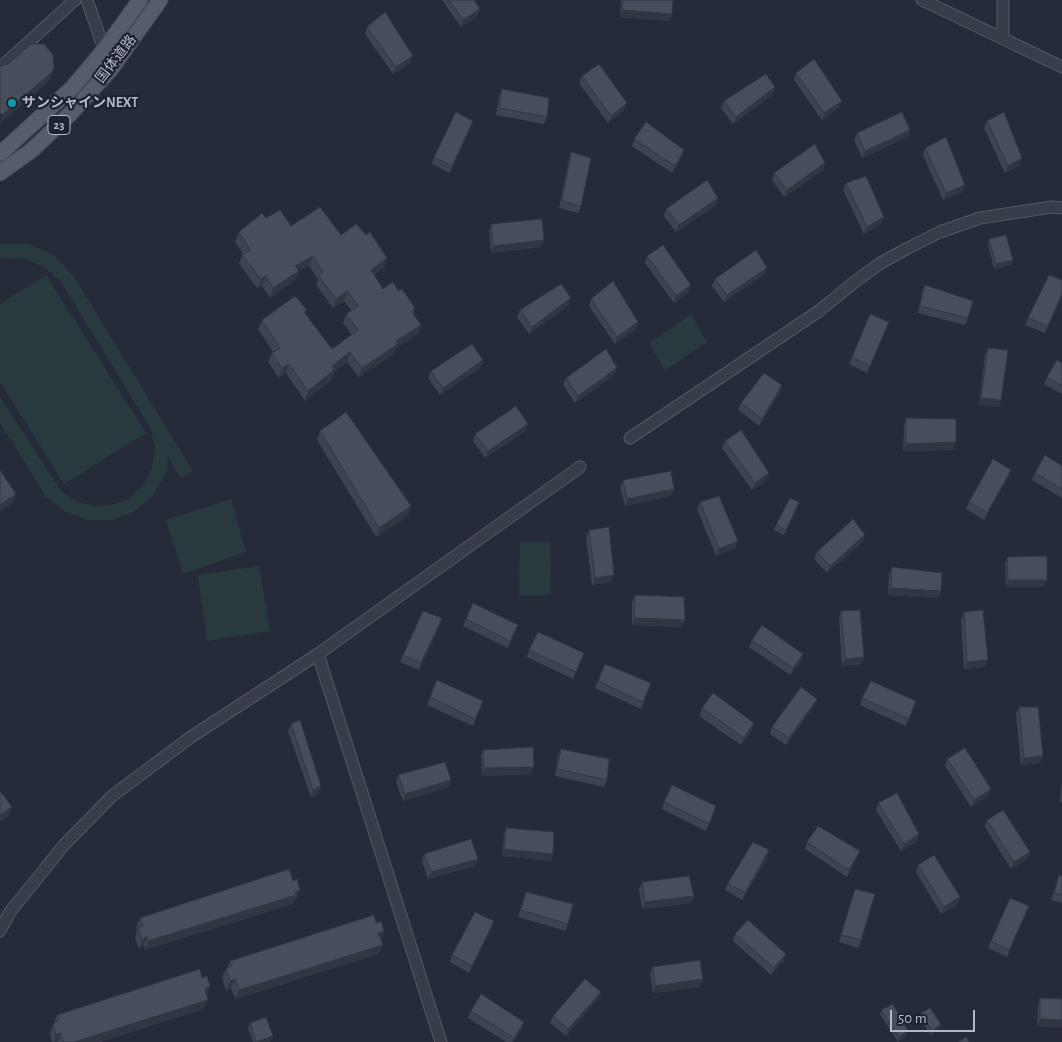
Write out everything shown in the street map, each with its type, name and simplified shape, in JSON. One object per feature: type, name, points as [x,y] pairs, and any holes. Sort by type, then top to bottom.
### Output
[{"type":"main road","name":"国体道路","points":[[0,154],[72,88],[104,50],[140,0]]},
{"type":"main road","name":"国体道路","points":[[0,174],[32,150],[54,130],[110,69],[160,0]]},
{"type":"street","points":[[0,68],[75,0]]},
{"type":"street","points":[[87,0],[110,69]]},
{"type":"street","points":[[922,0],[934,2],[1062,67]]},
{"type":"street","points":[[1002,0],[1003,38]]},
{"type":"street","points":[[630,438],[819,311],[879,264],[908,248],[940,232],[980,218],[1052,207],[1062,208]]},
{"type":"street","points":[[0,931],[10,912],[64,845],[112,796],[191,737],[318,654],[580,467]]},
{"type":"street","points":[[318,654],[441,1042]]},
{"type":"shaded area","points":[[0,244],[29,244],[54,255],[73,275],[193,471],[181,478],[168,457],[167,471],[154,494],[134,512],[112,520],[88,520],[66,512],[47,498],[0,423],[0,397],[61,491],[76,501],[93,506],[111,505],[128,499],[143,486],[152,468],[155,448],[151,429],[61,282],[44,267],[23,258],[0,259]]},
{"type":"shaded area","points":[[46,275],[146,433],[64,484],[0,382],[0,304]]},
{"type":"shaded area","points":[[691,314],[707,342],[665,371],[649,343]]},
{"type":"shaded area","points":[[231,499],[246,552],[183,574],[166,520]]},
{"type":"shaded area","points":[[520,542],[550,542],[551,595],[519,595]]},
{"type":"shaded area","points":[[259,566],[270,631],[207,641],[198,575]]},
{"type":"building","points":[[449,0],[474,0],[480,9],[463,20]]},
{"type":"building","points":[[623,0],[673,0],[672,14],[622,10]]},
{"type":"building","points":[[385,12],[413,56],[396,67],[367,27]]},
{"type":"building","name":"サンシャインNEXT","points":[[31,44],[44,44],[53,55],[54,68],[52,72],[2,115],[0,113],[0,67],[8,64]]},
{"type":"building","points":[[814,59],[842,101],[824,113],[796,73]]},
{"type":"building","points":[[599,64],[627,103],[611,116],[582,76]]},
{"type":"building","points":[[766,74],[775,87],[736,117],[724,101]]},
{"type":"building","points":[[502,89],[549,98],[547,117],[499,108]]},
{"type":"building","points":[[456,112],[473,121],[452,166],[434,157]]},
{"type":"building","points":[[902,112],[910,130],[865,151],[857,133]]},
{"type":"building","points":[[1004,112],[1022,158],[1008,166],[987,121]]},
{"type":"building","points":[[646,122],[684,150],[675,166],[634,139]]},
{"type":"building","points":[[946,137],[965,185],[946,193],[925,148]]},
{"type":"building","points":[[815,144],[825,163],[787,190],[774,173]]},
{"type":"building","points":[[571,152],[591,158],[581,206],[562,201]]},
{"type":"building","points":[[866,176],[884,217],[867,227],[846,183]]},
{"type":"building","points":[[707,180],[718,198],[679,225],[666,209]]},
{"type":"building","points":[[320,207],[341,235],[356,224],[366,235],[370,232],[387,258],[371,270],[383,289],[393,282],[398,291],[402,289],[415,308],[411,311],[421,325],[396,341],[398,344],[362,368],[350,352],[332,366],[334,370],[308,391],[289,364],[282,368],[272,353],[280,348],[262,320],[295,296],[307,310],[304,312],[332,349],[358,330],[346,314],[358,306],[348,291],[336,299],[319,276],[323,272],[313,256],[295,266],[299,271],[273,288],[266,276],[261,279],[242,255],[250,250],[239,232],[262,213],[266,218],[280,210],[291,226]]},
{"type":"building","points":[[542,219],[544,240],[493,246],[491,224]]},
{"type":"building","points":[[1006,235],[1013,260],[996,264],[989,239]]},
{"type":"building","points":[[663,245],[691,285],[676,296],[647,256]]},
{"type":"building","points":[[756,250],[767,268],[727,295],[715,279]]},
{"type":"building","points":[[1049,275],[1062,280],[1062,294],[1048,326],[1028,318]]},
{"type":"building","points":[[613,281],[638,322],[617,337],[591,299]]},
{"type":"building","points":[[561,284],[571,298],[532,327],[520,310]]},
{"type":"building","points":[[925,285],[973,301],[968,318],[920,306]]},
{"type":"building","points":[[870,314],[889,322],[870,366],[852,357]]},
{"type":"building","points":[[472,344],[483,360],[443,388],[431,371]]},
{"type":"building","points":[[988,348],[1008,350],[1001,400],[981,398]]},
{"type":"building","points":[[606,349],[617,368],[578,396],[566,378]]},
{"type":"building","points":[[1057,360],[1062,363],[1062,386],[1047,377]]},
{"type":"building","points":[[764,373],[782,385],[762,419],[741,403]]},
{"type":"building","points":[[516,406],[528,424],[488,451],[475,434]]},
{"type":"building","points":[[346,412],[411,506],[379,528],[320,431]]},
{"type":"building","points":[[906,418],[956,419],[956,442],[906,444]]},
{"type":"building","points":[[741,430],[769,473],[755,483],[725,441]]},
{"type":"building","points":[[1045,455],[1062,466],[1062,489],[1035,473]]},
{"type":"building","points":[[993,459],[1011,470],[987,513],[969,502]]},
{"type":"building","points":[[0,470],[16,494],[0,505]]},
{"type":"building","points":[[671,471],[674,489],[627,499],[623,480]]},
{"type":"building","points":[[719,496],[738,541],[719,549],[700,502]]},
{"type":"building","points":[[790,498],[799,502],[786,530],[776,525]]},
{"type":"building","points":[[853,519],[865,535],[830,566],[817,552]]},
{"type":"building","points":[[609,527],[614,575],[595,578],[589,530]]},
{"type":"building","points":[[1047,556],[1047,580],[1008,580],[1007,557]]},
{"type":"building","points":[[892,567],[942,573],[941,591],[891,588]]},
{"type":"building","points":[[635,595],[684,597],[685,620],[634,618]]},
{"type":"building","points":[[473,603],[518,625],[510,641],[466,619]]},
{"type":"building","points":[[860,610],[864,657],[845,659],[841,611]]},
{"type":"building","points":[[983,610],[988,660],[967,662],[964,612]]},
{"type":"building","points":[[423,611],[442,618],[421,663],[403,655]]},
{"type":"building","points":[[762,625],[803,654],[793,668],[752,640]]},
{"type":"building","points":[[538,632],[584,653],[576,672],[529,650]]},
{"type":"building","points":[[605,664],[651,683],[643,702],[598,681]]},
{"type":"building","points":[[437,680],[483,701],[475,719],[430,697]]},
{"type":"building","points":[[871,681],[916,701],[909,719],[862,698]]},
{"type":"building","points":[[801,687],[817,699],[789,738],[772,727]]},
{"type":"building","points":[[713,693],[754,723],[744,738],[702,708]]},
{"type":"building","points":[[1019,707],[1038,707],[1043,756],[1024,758]]},
{"type":"building","points":[[300,720],[321,786],[313,790],[291,724]]},
{"type":"building","points":[[533,747],[534,767],[484,768],[483,750]]},
{"type":"building","points":[[965,748],[991,789],[974,800],[947,759]]},
{"type":"building","points":[[561,749],[609,759],[607,780],[557,769]]},
{"type":"building","points":[[445,762],[451,780],[405,794],[398,775]]},
{"type":"building","points":[[672,785],[716,806],[709,824],[664,802]]},
{"type":"building","points":[[0,791],[12,807],[0,815]]},
{"type":"building","points":[[897,793],[919,834],[904,844],[878,803]]},
{"type":"building","points":[[1003,810],[1030,852],[1014,862],[987,820]]},
{"type":"building","points":[[818,826],[860,851],[849,870],[807,842]]},
{"type":"building","points":[[506,828],[554,832],[553,854],[504,849]]},
{"type":"building","points":[[471,839],[478,859],[431,872],[424,854]]},
{"type":"building","points":[[753,842],[769,850],[745,893],[728,883]]},
{"type":"building","points":[[934,855],[960,897],[944,907],[918,865]]},
{"type":"building","points":[[289,869],[293,881],[297,879],[300,890],[295,892],[296,895],[148,941],[147,936],[142,940],[138,928],[143,926],[140,918]]},
{"type":"building","points":[[1059,875],[1062,876],[1062,895],[1054,893]]},
{"type":"building","points":[[689,876],[694,896],[645,902],[642,882]]},
{"type":"building","points":[[855,889],[875,894],[861,940],[841,935]]},
{"type":"building","points":[[526,892],[573,904],[568,924],[521,910]]},
{"type":"building","points":[[1010,898],[1029,906],[1009,950],[991,941]]},
{"type":"building","points":[[475,912],[494,921],[472,966],[452,955]]},
{"type":"building","points":[[374,915],[376,923],[381,921],[384,931],[378,933],[383,945],[239,990],[235,979],[230,981],[226,969],[231,966],[230,961]]},
{"type":"building","points":[[748,920],[786,954],[774,968],[735,934]]},
{"type":"building","points":[[700,960],[703,979],[655,986],[653,967]]},
{"type":"building","points":[[200,969],[202,978],[207,976],[210,986],[205,989],[208,1000],[74,1042],[63,1042],[61,1033],[56,1035],[53,1024],[59,1020],[57,1015]]},
{"type":"building","points":[[585,979],[601,992],[568,1029],[553,1016]]},
{"type":"building","points":[[481,994],[524,1022],[514,1038],[471,1011]]},
{"type":"building","points":[[1040,998],[1062,999],[1062,1020],[1040,1019]]},
{"type":"building","points":[[893,1004],[908,1031],[899,1037],[881,1010]]},
{"type":"building","points":[[930,1008],[941,1024],[932,1031],[921,1013]]},
{"type":"building","points":[[266,1017],[273,1036],[256,1042],[250,1023]]},
{"type":"building","points":[[966,1037],[969,1042],[958,1042]]},
{"type":"place","name":"サンシャインNEXT","points":[[12,103]]}]
